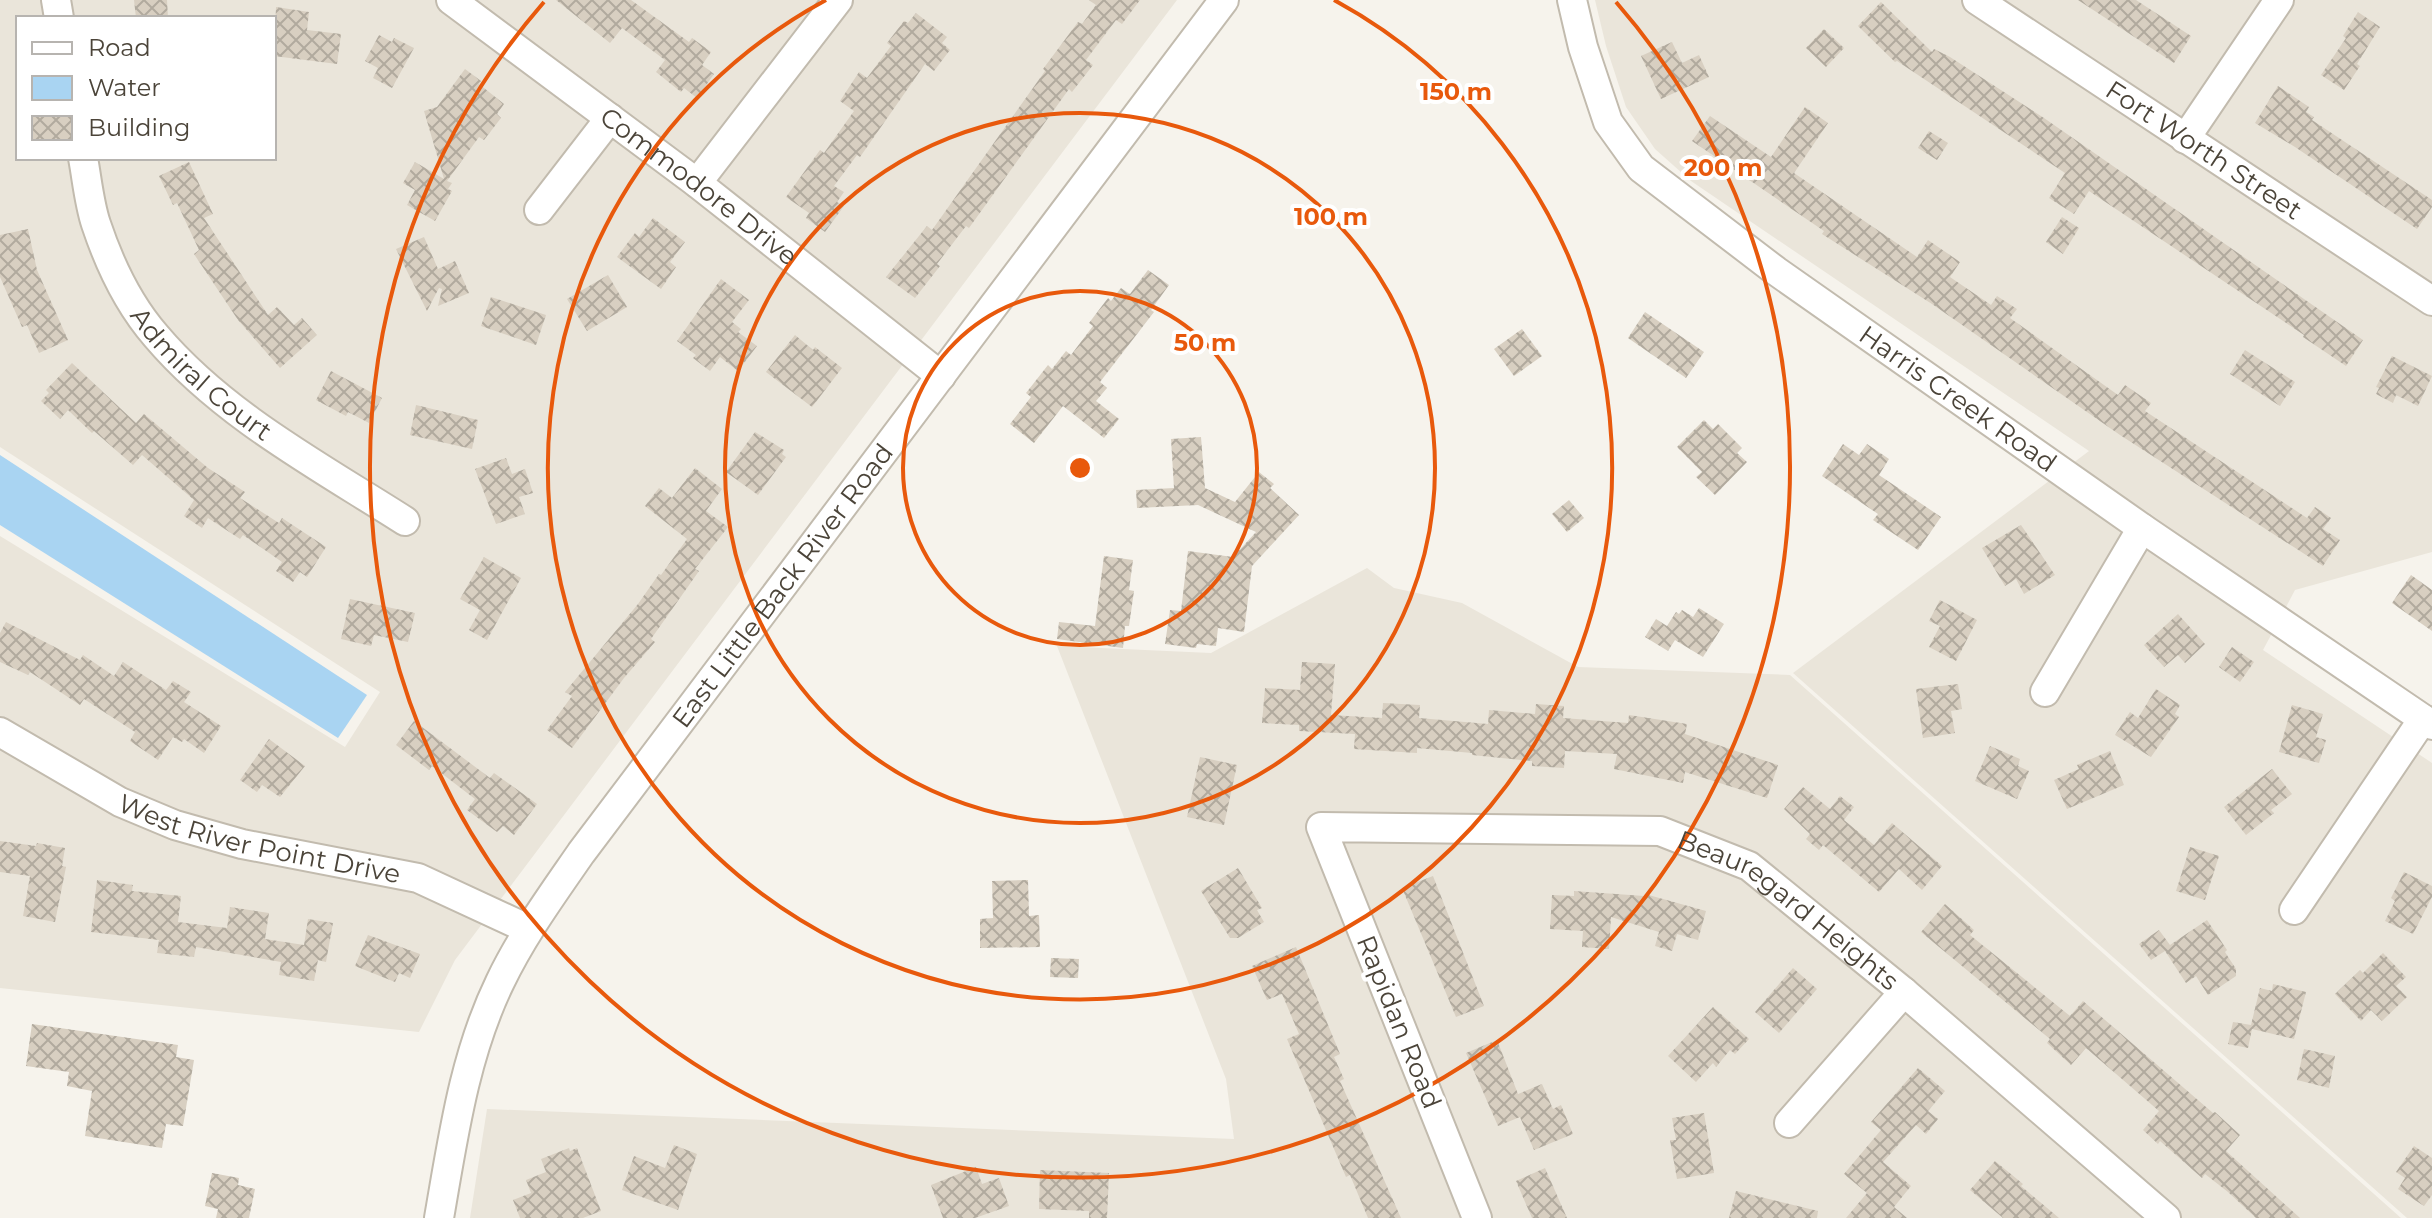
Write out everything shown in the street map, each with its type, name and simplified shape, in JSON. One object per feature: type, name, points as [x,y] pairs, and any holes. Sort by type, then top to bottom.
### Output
[{"type":"street","name":"Commodore Drive","points":[[451,0],[697,183],[941,376]]},
{"type":"street","points":[[697,183],[838,0]]},
{"type":"street","name":"East Little Back River Road","points":[[439,1218],[460,1103],[477,1038],[499,984],[528,929],[581,853],[1224,0]]},
{"type":"street","name":"Harris Creek Road","points":[[1572,0],[1583,47],[1608,122],[1641,168],[1776,271],[2142,528],[2428,722]]},
{"type":"street","name":"Fort Worth Street","points":[[1977,0],[2432,301]]},
{"type":"street","points":[[2185,139],[2279,0]]},
{"type":"street","points":[[539,210],[610,118]]},
{"type":"street","name":"Admiral Court","points":[[83,160],[95,221],[119,278],[155,335],[236,412],[405,521]]},
{"type":"street","points":[[2045,692],[2142,528]]},
{"type":"street","points":[[2294,910],[2428,722]]},
{"type":"street","name":"West River Point Drive","points":[[0,732],[120,802],[175,825],[242,844],[418,878],[528,929]]},
{"type":"street","name":"Beauregard Heights","points":[[1321,827],[1660,831],[1749,866],[1904,992],[2166,1218]]},
{"type":"street","name":"Rapidan Road","points":[[1321,827],[1477,1218]]},
{"type":"street","points":[[1789,1123],[1904,992]]},
{"type":"shaded area","points":[[0,0],[1177,0],[455,960],[419,1032],[0,988],[0,536],[345,747],[380,692],[0,447]]},
{"type":"shaded area","points":[[1595,0],[2432,0],[2432,552],[2295,590],[2263,650],[2432,763],[2432,1218],[2407,1218],[1793,673],[2089,451],[1691,181],[1655,149],[1626,107]]},
{"type":"shaded area","points":[[1367,568],[1394,588],[1462,603],[1578,667],[1790,675],[2401,1218],[470,1218],[487,1109],[1234,1139],[1226,1079],[1057,646],[1211,653]]},
{"type":"water","points":[[0,455],[367,695],[338,738],[0,525]]},
{"type":"building","points":[[134,0],[167,0],[168,16],[136,16]]},
{"type":"building","points":[[556,0],[631,0],[689,42],[692,38],[711,52],[702,65],[714,74],[697,98],[684,88],[681,92],[656,72],[665,60],[622,28],[610,43]]},
{"type":"building","points":[[1089,0],[1140,0],[1122,24],[1116,20],[1086,60],[1093,65],[1072,92],[1069,89],[969,228],[966,226],[937,264],[940,266],[915,298],[886,277],[927,226],[932,230],[1045,71],[1043,69],[1078,22],[1082,24],[1096,5]]},
{"type":"building","points":[[2078,0],[2136,0],[2191,36],[2174,63]]},
{"type":"building","points":[[1881,2],[1932,52],[1934,49],[1950,57],[2044,118],[2363,340],[2346,366],[2089,191],[2074,214],[2049,198],[2065,173],[1895,62],[1858,26]]},
{"type":"building","points":[[276,7],[309,12],[307,30],[341,34],[337,64],[276,56]]},
{"type":"building","points":[[2358,12],[2380,27],[2344,90],[2321,75],[2346,38],[2343,36]]},
{"type":"building","points":[[916,13],[947,37],[942,43],[950,50],[934,71],[925,64],[860,157],[857,155],[834,186],[844,192],[837,202],[844,206],[825,232],[806,218],[809,213],[786,197],[820,150],[824,153],[854,111],[840,101],[859,72],[867,78],[891,46],[887,43],[904,21],[908,23]]},
{"type":"building","points":[[1824,29],[1844,48],[1826,67],[1806,48]]},
{"type":"building","points":[[379,35],[392,42],[394,38],[414,48],[392,88],[373,78],[378,68],[365,61]]},
{"type":"building","points":[[1672,42],[1682,63],[1699,55],[1709,77],[1661,99],[1641,56]]},
{"type":"building","points":[[465,69],[504,104],[497,114],[501,118],[484,140],[479,137],[447,181],[452,183],[448,189],[452,191],[435,221],[407,205],[415,190],[403,183],[415,162],[444,179],[424,111],[437,107]]},
{"type":"building","points":[[2278,86],[2309,107],[2306,112],[2314,117],[2312,120],[2432,200],[2432,207],[2417,229],[2255,123]]},
{"type":"building","points":[[1805,107],[1828,123],[1794,173],[1917,257],[1928,240],[1960,262],[1950,277],[1991,305],[1997,296],[2017,309],[2010,318],[2118,395],[2125,385],[2151,403],[2145,411],[2307,518],[2315,507],[2331,518],[2323,529],[2340,540],[2323,566],[2120,435],[1932,304],[1822,234],[1824,231],[1692,141],[1710,116],[1771,157]]},
{"type":"building","points":[[1929,131],[1948,143],[1937,160],[1918,148]]},
{"type":"building","points":[[189,162],[213,214],[204,218],[268,315],[277,307],[294,325],[302,318],[317,335],[280,368],[238,320],[194,254],[199,250],[177,203],[173,205],[159,176]]},
{"type":"building","points":[[2062,217],[2079,228],[2063,254],[2046,242]]},
{"type":"building","points":[[653,218],[685,242],[670,262],[676,267],[661,289],[617,257],[635,233],[639,237]]},
{"type":"building","points":[[28,229],[37,270],[68,340],[39,353],[27,325],[22,327],[0,277],[0,235]]},
{"type":"building","points":[[424,237],[438,269],[455,261],[469,293],[438,306],[442,289],[439,288],[427,311],[396,249]]},
{"type":"building","points":[[1148,270],[1169,285],[1151,310],[1154,312],[1100,382],[1107,388],[1096,401],[1119,419],[1104,438],[1063,406],[1034,443],[1010,424],[1031,397],[1026,393],[1048,365],[1052,369],[1066,351],[1071,355],[1093,326],[1089,323],[1108,298],[1111,301],[1121,288],[1130,294]]},
{"type":"building","points":[[608,275],[627,307],[587,331],[567,299]]},
{"type":"building","points":[[721,279],[749,300],[732,322],[741,329],[738,332],[757,346],[738,371],[720,357],[710,371],[693,358],[696,355],[677,341]]},
{"type":"building","points":[[491,297],[546,315],[536,345],[481,326]]},
{"type":"building","points":[[1645,312],[1704,352],[1686,378],[1628,338]]},
{"type":"building","points":[[1522,329],[1542,356],[1514,376],[1494,349]]},
{"type":"building","points":[[795,335],[842,368],[812,407],[766,372]]},
{"type":"building","points":[[2245,350],[2295,382],[2280,406],[2230,374]]},
{"type":"building","points":[[2392,356],[2432,376],[2418,406],[2396,395],[2393,403],[2376,394],[2379,388],[2376,387]]},
{"type":"building","points":[[72,363],[136,423],[144,414],[208,468],[245,492],[240,498],[279,523],[282,518],[326,547],[307,577],[300,572],[293,582],[276,571],[282,562],[243,535],[240,539],[208,518],[202,528],[184,516],[194,500],[142,455],[133,465],[68,410],[60,419],[41,401],[49,393],[46,390]]},
{"type":"building","points":[[331,371],[382,398],[369,423],[348,412],[346,416],[316,400]]},
{"type":"building","points":[[416,405],[478,420],[472,449],[410,435]]},
{"type":"building","points":[[1704,420],[1713,429],[1718,424],[1742,448],[1737,453],[1747,462],[1715,495],[1696,477],[1702,472],[1677,447]]},
{"type":"building","points":[[755,432],[784,450],[782,454],[786,457],[758,495],[726,472]]},
{"type":"building","points":[[1201,437],[1205,488],[1235,502],[1259,472],[1274,484],[1270,488],[1299,515],[1252,566],[1244,632],[1218,628],[1216,646],[1197,644],[1196,648],[1165,644],[1170,610],[1181,611],[1188,551],[1233,557],[1256,532],[1198,505],[1137,508],[1136,490],[1174,488],[1171,439]]},
{"type":"building","points":[[1843,444],[1859,455],[1867,444],[1889,459],[1879,475],[1941,517],[1918,550],[1873,520],[1878,514],[1822,476]]},
{"type":"building","points":[[506,458],[512,474],[525,469],[533,493],[519,497],[525,514],[496,524],[475,469]]},
{"type":"building","points":[[695,468],[722,489],[706,511],[728,527],[695,569],[699,571],[651,639],[655,642],[572,748],[547,730],[572,696],[565,692],[687,539],[645,506],[659,488],[672,498]]},
{"type":"building","points":[[1569,500],[1584,518],[1567,532],[1552,514]]},
{"type":"building","points":[[2021,525],[2055,575],[2024,594],[2016,579],[2005,586],[1982,548]]},
{"type":"building","points":[[1104,556],[1133,560],[1129,590],[1134,591],[1123,648],[1057,639],[1059,622],[1095,626]]},
{"type":"building","points":[[484,557],[521,578],[487,640],[469,630],[480,610],[460,599]]},
{"type":"building","points":[[2411,575],[2432,590],[2432,631],[2392,603]]},
{"type":"building","points":[[350,599],[415,613],[408,642],[374,635],[371,646],[341,639]]},
{"type":"building","points":[[1940,600],[1977,620],[1956,661],[1929,647],[1940,626],[1929,621]]},
{"type":"building","points":[[1699,608],[1724,624],[1703,657],[1675,640],[1668,651],[1645,637],[1656,619],[1667,626],[1676,612],[1679,614],[1682,610],[1693,617]]},
{"type":"building","points":[[2178,614],[2205,644],[2185,663],[2178,655],[2164,667],[2144,645]]},
{"type":"building","points":[[6,622],[80,660],[83,655],[114,676],[123,662],[166,690],[173,681],[191,692],[184,702],[221,726],[204,753],[184,739],[182,742],[173,737],[158,760],[130,741],[135,732],[84,699],[80,705],[30,672],[28,675],[0,662],[0,633]]},
{"type":"building","points":[[2232,647],[2254,662],[2240,682],[2219,667]]},
{"type":"building","points":[[1302,662],[1335,664],[1331,715],[1382,718],[1383,703],[1420,705],[1419,718],[1488,724],[1489,710],[1535,714],[1536,704],[1564,706],[1563,718],[1628,723],[1629,715],[1687,724],[1685,734],[1778,765],[1767,798],[1685,772],[1683,783],[1614,769],[1617,754],[1565,751],[1564,768],[1532,766],[1532,761],[1417,748],[1417,753],[1354,749],[1355,734],[1299,731],[1299,725],[1262,723],[1265,688],[1300,690]]},
{"type":"building","points":[[1958,684],[1962,709],[1951,711],[1955,733],[1923,738],[1916,689]]},
{"type":"building","points":[[2156,689],[2180,705],[2175,714],[2179,717],[2151,757],[2115,735],[2130,712],[2138,718]]},
{"type":"building","points":[[2292,705],[2323,714],[2316,737],[2326,740],[2319,763],[2279,752]]},
{"type":"building","points":[[414,721],[490,778],[494,773],[537,804],[514,835],[503,826],[497,832],[467,810],[475,799],[432,766],[429,770],[396,745]]},
{"type":"building","points":[[269,739],[305,766],[280,797],[262,785],[257,792],[240,780]]},
{"type":"building","points":[[1990,746],[2020,759],[2018,766],[2029,771],[2017,799],[1975,781]]},
{"type":"building","points":[[2110,751],[2124,785],[2067,809],[2054,780],[2079,769],[2077,765]]},
{"type":"building","points":[[1200,757],[1237,765],[1224,825],[1187,817]]},
{"type":"building","points":[[2272,769],[2292,794],[2246,835],[2224,807]]},
{"type":"building","points":[[1803,787],[1830,809],[1840,796],[1854,807],[1844,820],[1874,845],[1892,823],[1942,866],[1922,890],[1899,869],[1879,892],[1823,845],[1819,850],[1806,839],[1810,834],[1784,809]]},
{"type":"building","points":[[0,841],[65,848],[62,866],[66,867],[55,922],[23,916],[30,876],[0,872]]},
{"type":"building","points":[[2190,847],[2219,856],[2205,900],[2176,891]]},
{"type":"building","points":[[1238,868],[1262,908],[1257,910],[1264,922],[1238,938],[1230,938],[1201,891]]},
{"type":"building","points":[[2404,872],[2432,886],[2432,897],[2413,934],[2385,921],[2395,901],[2391,898]]},
{"type":"building","points":[[1433,876],[1484,1006],[1456,1017],[1402,888]]},
{"type":"building","points":[[97,880],[133,885],[132,891],[181,896],[178,922],[227,928],[230,907],[269,913],[265,939],[304,945],[308,919],[333,923],[326,962],[318,960],[314,981],[279,975],[281,962],[196,947],[194,957],[157,953],[159,940],[91,932]]},
{"type":"building","points":[[1028,880],[1029,916],[1039,915],[1040,947],[980,948],[980,919],[993,918],[992,881]]},
{"type":"building","points":[[1574,891],[1645,894],[1706,911],[1698,940],[1677,934],[1672,951],[1655,946],[1659,932],[1611,917],[1609,949],[1582,947],[1583,931],[1550,929],[1552,895],[1574,896]]},
{"type":"building","points":[[1945,904],[1974,930],[1970,935],[2070,1016],[2083,1001],[2215,1112],[2240,1135],[2226,1151],[2300,1218],[2256,1218],[2205,1174],[2202,1178],[2160,1141],[2158,1144],[2143,1130],[2159,1111],[2086,1048],[2071,1065],[2047,1043],[2050,1039],[1921,932]]},
{"type":"building","points":[[2207,920],[2236,969],[2236,976],[2208,995],[2196,976],[2186,983],[2165,951],[2151,960],[2139,944],[2159,930],[2170,945]]},
{"type":"building","points":[[368,935],[420,954],[410,978],[399,973],[395,982],[355,966]]},
{"type":"building","points":[[1296,947],[1340,1054],[1334,1057],[1344,1079],[1340,1081],[1401,1218],[1368,1218],[1350,1175],[1346,1177],[1287,1039],[1299,1034],[1282,994],[1267,1000],[1252,966]]},
{"type":"building","points":[[2383,953],[2406,977],[2396,986],[2407,997],[2382,1021],[2371,1010],[2361,1021],[2335,994]]},
{"type":"building","points":[[1051,958],[1079,959],[1078,978],[1050,977]]},
{"type":"building","points":[[1793,968],[1817,989],[1779,1033],[1755,1012]]},
{"type":"building","points":[[2273,984],[2306,992],[2294,1039],[2252,1029],[2248,1048],[2228,1044],[2233,1022],[2251,1025],[2260,988],[2272,991]]},
{"type":"building","points":[[1713,1007],[1749,1039],[1735,1054],[1730,1050],[1716,1067],[1713,1063],[1696,1082],[1668,1056]]},
{"type":"building","points":[[32,1024],[178,1045],[176,1057],[194,1060],[183,1126],[166,1124],[162,1148],[85,1136],[92,1091],[67,1086],[69,1072],[26,1066]]},
{"type":"building","points":[[1497,1040],[1518,1094],[1542,1084],[1553,1109],[1561,1105],[1573,1134],[1534,1150],[1520,1117],[1498,1126],[1466,1053]]},
{"type":"building","points":[[2304,1049],[2335,1056],[2329,1088],[2297,1080]]},
{"type":"building","points":[[1918,1068],[1945,1091],[1928,1111],[1938,1119],[1926,1134],[1916,1125],[1883,1162],[1911,1186],[1894,1207],[1907,1218],[1846,1218],[1867,1193],[1844,1174],[1881,1130],[1871,1122]]},
{"type":"building","points":[[1704,1113],[1714,1173],[1677,1179],[1670,1140],[1676,1140],[1672,1118]]},
{"type":"building","points":[[674,1145],[697,1154],[678,1210],[622,1190],[634,1156],[665,1168]]},
{"type":"building","points":[[2414,1146],[2432,1158],[2432,1195],[2424,1206],[2398,1189],[2405,1178],[2396,1172]]},
{"type":"building","points":[[569,1148],[570,1151],[577,1148],[601,1211],[583,1218],[520,1218],[513,1200],[531,1193],[526,1180],[546,1172],[541,1159]]},
{"type":"building","points":[[1995,1161],[2059,1218],[2003,1218],[1970,1190]]},
{"type":"building","points":[[976,1167],[982,1184],[999,1178],[1009,1206],[975,1218],[943,1218],[931,1185]]},
{"type":"building","points":[[1545,1168],[1567,1218],[1532,1218],[1516,1181]]},
{"type":"building","points":[[1040,1170],[1109,1173],[1107,1218],[1089,1218],[1089,1211],[1039,1209]]},
{"type":"building","points":[[212,1173],[239,1178],[238,1185],[255,1189],[249,1218],[216,1218],[218,1209],[205,1206]]},
{"type":"building","points":[[1736,1191],[1818,1211],[1817,1218],[1729,1218]]}]
